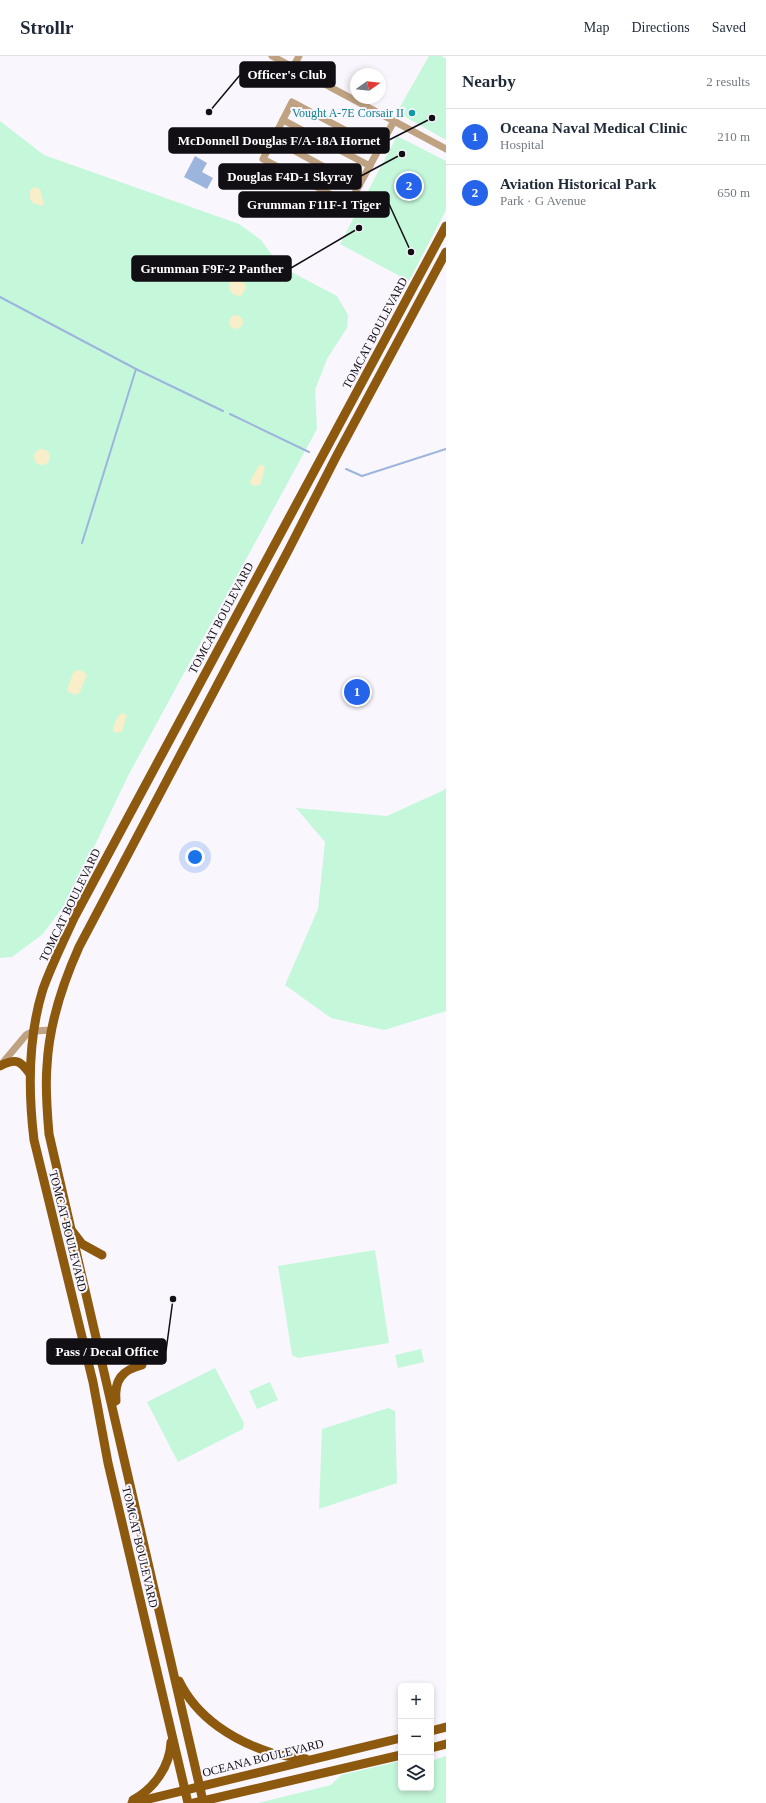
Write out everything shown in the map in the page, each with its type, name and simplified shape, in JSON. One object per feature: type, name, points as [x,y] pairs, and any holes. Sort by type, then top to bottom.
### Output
[{"type":"main road","name":"TOMCAT BOULEVARD","points":[[188,1803],[108,1463],[93,1382],[34,1140],[30,1105],[30,1074],[34,1031],[43,989],[75,916],[446,226]]},
{"type":"main road","name":"TOMCAT BOULEVARD","points":[[199,1802],[200,1786],[49,1134],[46,1101],[46,1065],[57,1003],[79,947],[286,556],[337,455],[446,252]]},
{"type":"main road","points":[[0,1066],[10,1061],[16,1061],[22,1064],[30,1074]]},
{"type":"main road","points":[[70,1229],[82,1244],[102,1255]]},
{"type":"main road","points":[[119,1434],[115,1390],[118,1380],[126,1371],[142,1365]]},
{"type":"main road","points":[[173,1668],[192,1701],[215,1725],[253,1746],[274,1753],[309,1760]]},
{"type":"main road","points":[[127,1803],[140,1796],[152,1785],[161,1775],[167,1762],[170,1751],[171,1735],[167,1715]]},
{"type":"main road","points":[[434,1729],[446,1727]]},
{"type":"main road","name":"OCEANA BOULEVARD","points":[[132,1803],[398,1739]]},
{"type":"main road","points":[[434,1747],[446,1744]]},
{"type":"main road","points":[[199,1802],[398,1756]]},
{"type":"street","points":[[272,56],[446,149]]},
{"type":"street","points":[[293,67],[299,56]]},
{"type":"street","points":[[379,148],[292,102],[263,159],[349,204],[394,121]]},
{"type":"street","points":[[283,120],[370,166]]},
{"type":"street","points":[[273,139],[359,186]]},
{"type":"street","points":[[0,1066],[26,1035],[34,1031],[52,1030]]},
{"type":"green space","points":[[429,56],[441,56],[446,59],[446,140],[397,112]]},
{"type":"green space","points":[[0,121],[44,155],[239,224],[261,240],[280,266],[337,296],[348,315],[347,328],[327,359],[315,390],[317,429],[128,776],[70,897],[43,934],[12,957],[0,958]]},
{"type":"green space","points":[[397,136],[446,161],[446,210],[409,281],[340,244]]},
{"type":"green space","points":[[446,788],[446,1011],[384,1030],[331,1018],[285,985],[318,909],[325,842],[296,808],[387,816]]},
{"type":"green space","points":[[375,1250],[389,1343],[298,1358],[292,1355],[278,1266]]},
{"type":"green space","points":[[421,1349],[424,1362],[398,1368],[395,1355]]},
{"type":"green space","points":[[215,1368],[244,1423],[243,1429],[178,1462],[147,1402]]},
{"type":"green space","points":[[270,1382],[278,1400],[257,1409],[249,1391]]},
{"type":"green space","points":[[388,1408],[395,1411],[397,1483],[319,1509],[322,1429]]},
{"type":"green space","points":[[446,1756],[446,1803],[258,1803],[331,1785],[341,1775],[398,1762],[398,1791],[434,1791],[434,1760]]},
{"type":"sand","points":[[34,187],[40,189],[44,204],[42,206],[33,203],[30,199],[30,191]]},
{"type":"sand","points":[[236,280],[246,285],[241,296],[234,295],[229,289],[230,281]]},
{"type":"sand","points":[[233,315],[239,315],[243,319],[243,325],[239,329],[233,329],[229,325],[229,319]]},
{"type":"sand","points":[[39,449],[45,449],[50,454],[48,463],[45,465],[39,465],[34,460],[34,454]]},
{"type":"sand","points":[[259,465],[263,465],[265,469],[260,485],[254,486],[250,481]]},
{"type":"sand","points":[[77,670],[83,671],[87,675],[80,692],[76,695],[68,692],[67,689],[73,673]]},
{"type":"sand","points":[[122,713],[127,715],[122,732],[115,733],[113,730],[115,723]]},
{"type":"water","points":[[195,156],[207,163],[202,172],[213,178],[207,189],[184,177]]},
{"type":"waterway","points":[[0,297],[136,369],[223,411]]},
{"type":"waterway","points":[[82,543],[136,369]]},
{"type":"waterway","points":[[230,414],[309,452]]},
{"type":"waterway","points":[[346,469],[362,476],[446,449]]},
{"type":"place","name":"Officer's Club","points":[[209,112]]},
{"type":"place","name":"Vought A-7E Corsair II","points":[[412,113]]},
{"type":"place","name":"McDonnell Douglas F/A-18A Hornet","points":[[432,118]]},
{"type":"place","name":"Douglas F4D-1 Skyray","points":[[402,154]]},
{"type":"place","name":"Aviation Historical Park","points":[[409,186]]},
{"type":"place","name":"Grumman F9F-2 Panther","points":[[359,228]]},
{"type":"place","name":"Grumman F11F-1 Tiger","points":[[411,252]]},
{"type":"place","name":"Oceana Naval Medical Clinic","points":[[357,692]]},
{"type":"place","name":"Pass / Decal Office","points":[[173,1299]]}]
